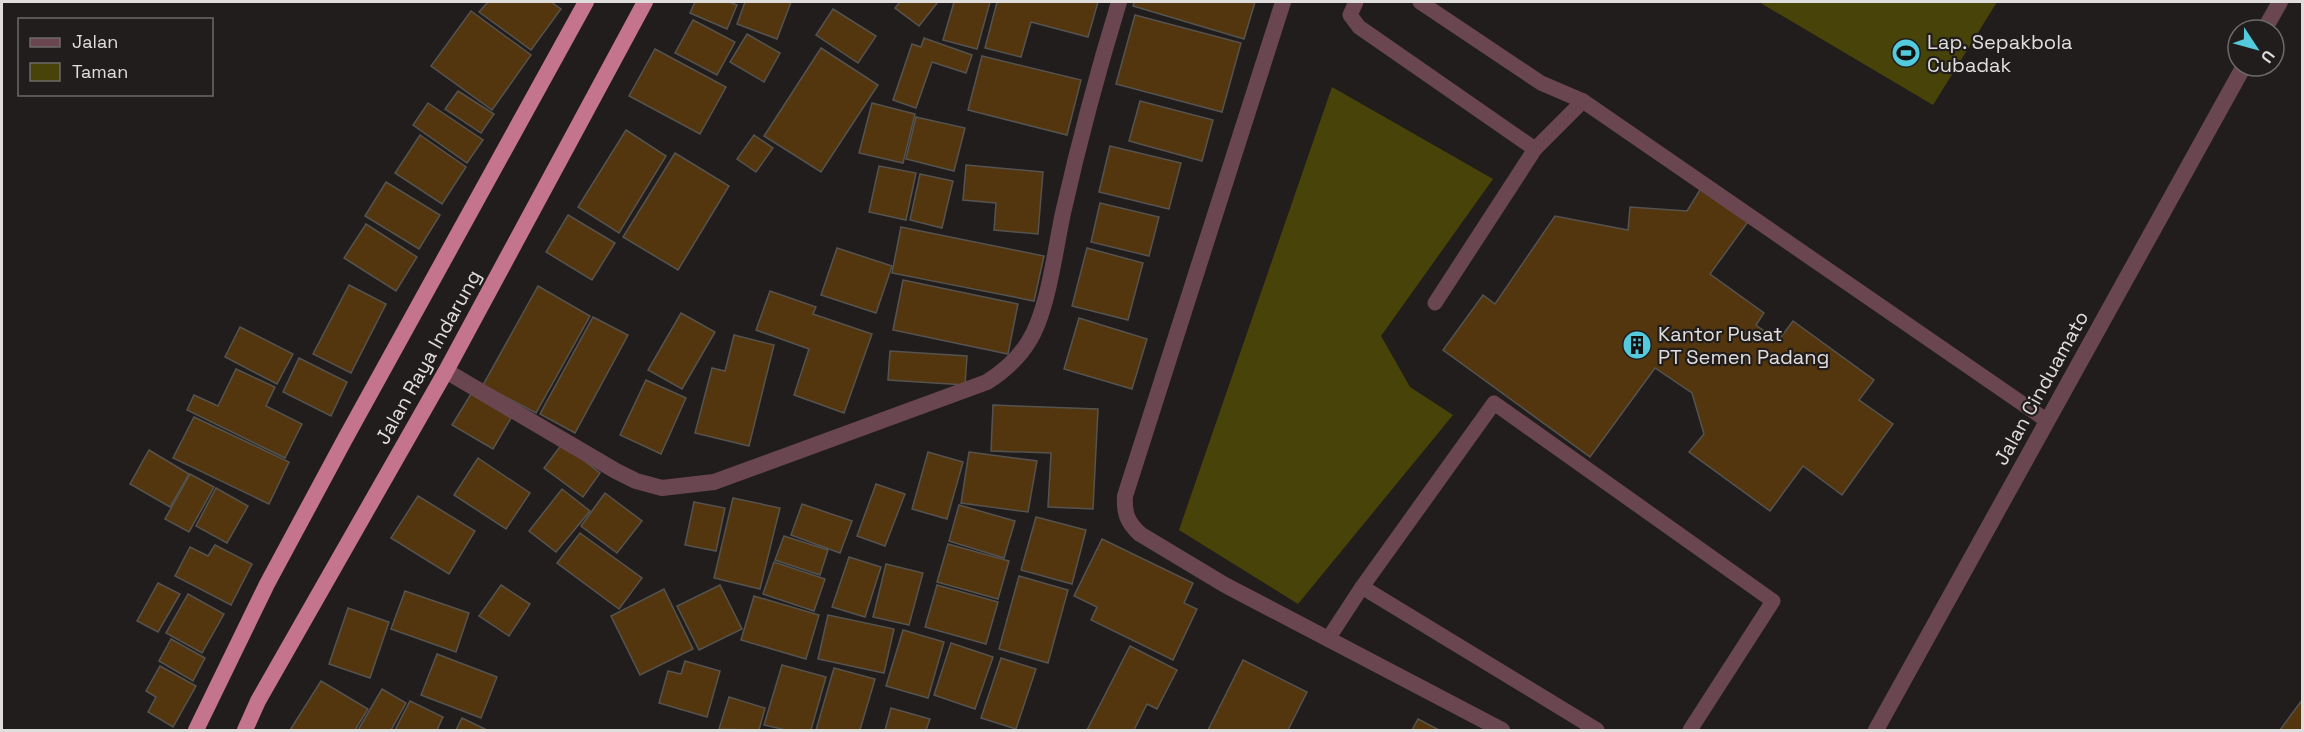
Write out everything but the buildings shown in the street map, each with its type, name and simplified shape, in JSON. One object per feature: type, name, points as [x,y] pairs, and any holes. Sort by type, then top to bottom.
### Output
[{"type":"highway","name":"Jalan Raya Indarung","points":[[195,730],[306,512],[586,2]]},
{"type":"highway","name":"Jalan Raya Indarung","points":[[245,730],[258,701],[446,371],[645,2]]},
{"type":"street","points":[[446,371],[636,482],[662,488],[714,482],[987,382],[1004,372],[1018,357],[1030,341],[1040,318],[1072,174],[1119,2]]},
{"type":"street","points":[[1283,2],[1125,496],[1124,512],[1130,525],[1140,534],[1225,585],[1502,730]]},
{"type":"street","points":[[2271,18],[2280,2]]},
{"type":"street","name":"Jalan Cinduamato","points":[[1876,730],[2237,78]]},
{"type":"lane","points":[[1356,2],[1350,15],[1359,27],[1535,149]]},
{"type":"lane","points":[[1420,2],[1542,83],[1583,101],[2046,420]]},
{"type":"lane","points":[[1435,303],[1535,149],[1583,101]]},
{"type":"lane","points":[[1328,639],[1362,587],[1494,403],[1773,601],[1690,730]]},
{"type":"lane","points":[[1362,587],[1597,730]]},
{"type":"green space","name":"Lap. Sepakbola Cubadak","points":[[1759,2],[1997,2],[1933,105]]},
{"type":"green space","points":[[1332,87],[1493,179],[1381,336],[1410,387],[1453,415],[1298,604],[1179,530]]},
{"type":"place","name":"Lap. Sepakbola Cubadak","points":[[1906,53]]},
{"type":"place","name":"Kantor Pusat PT Semen Padang","points":[[1637,345]]}]
